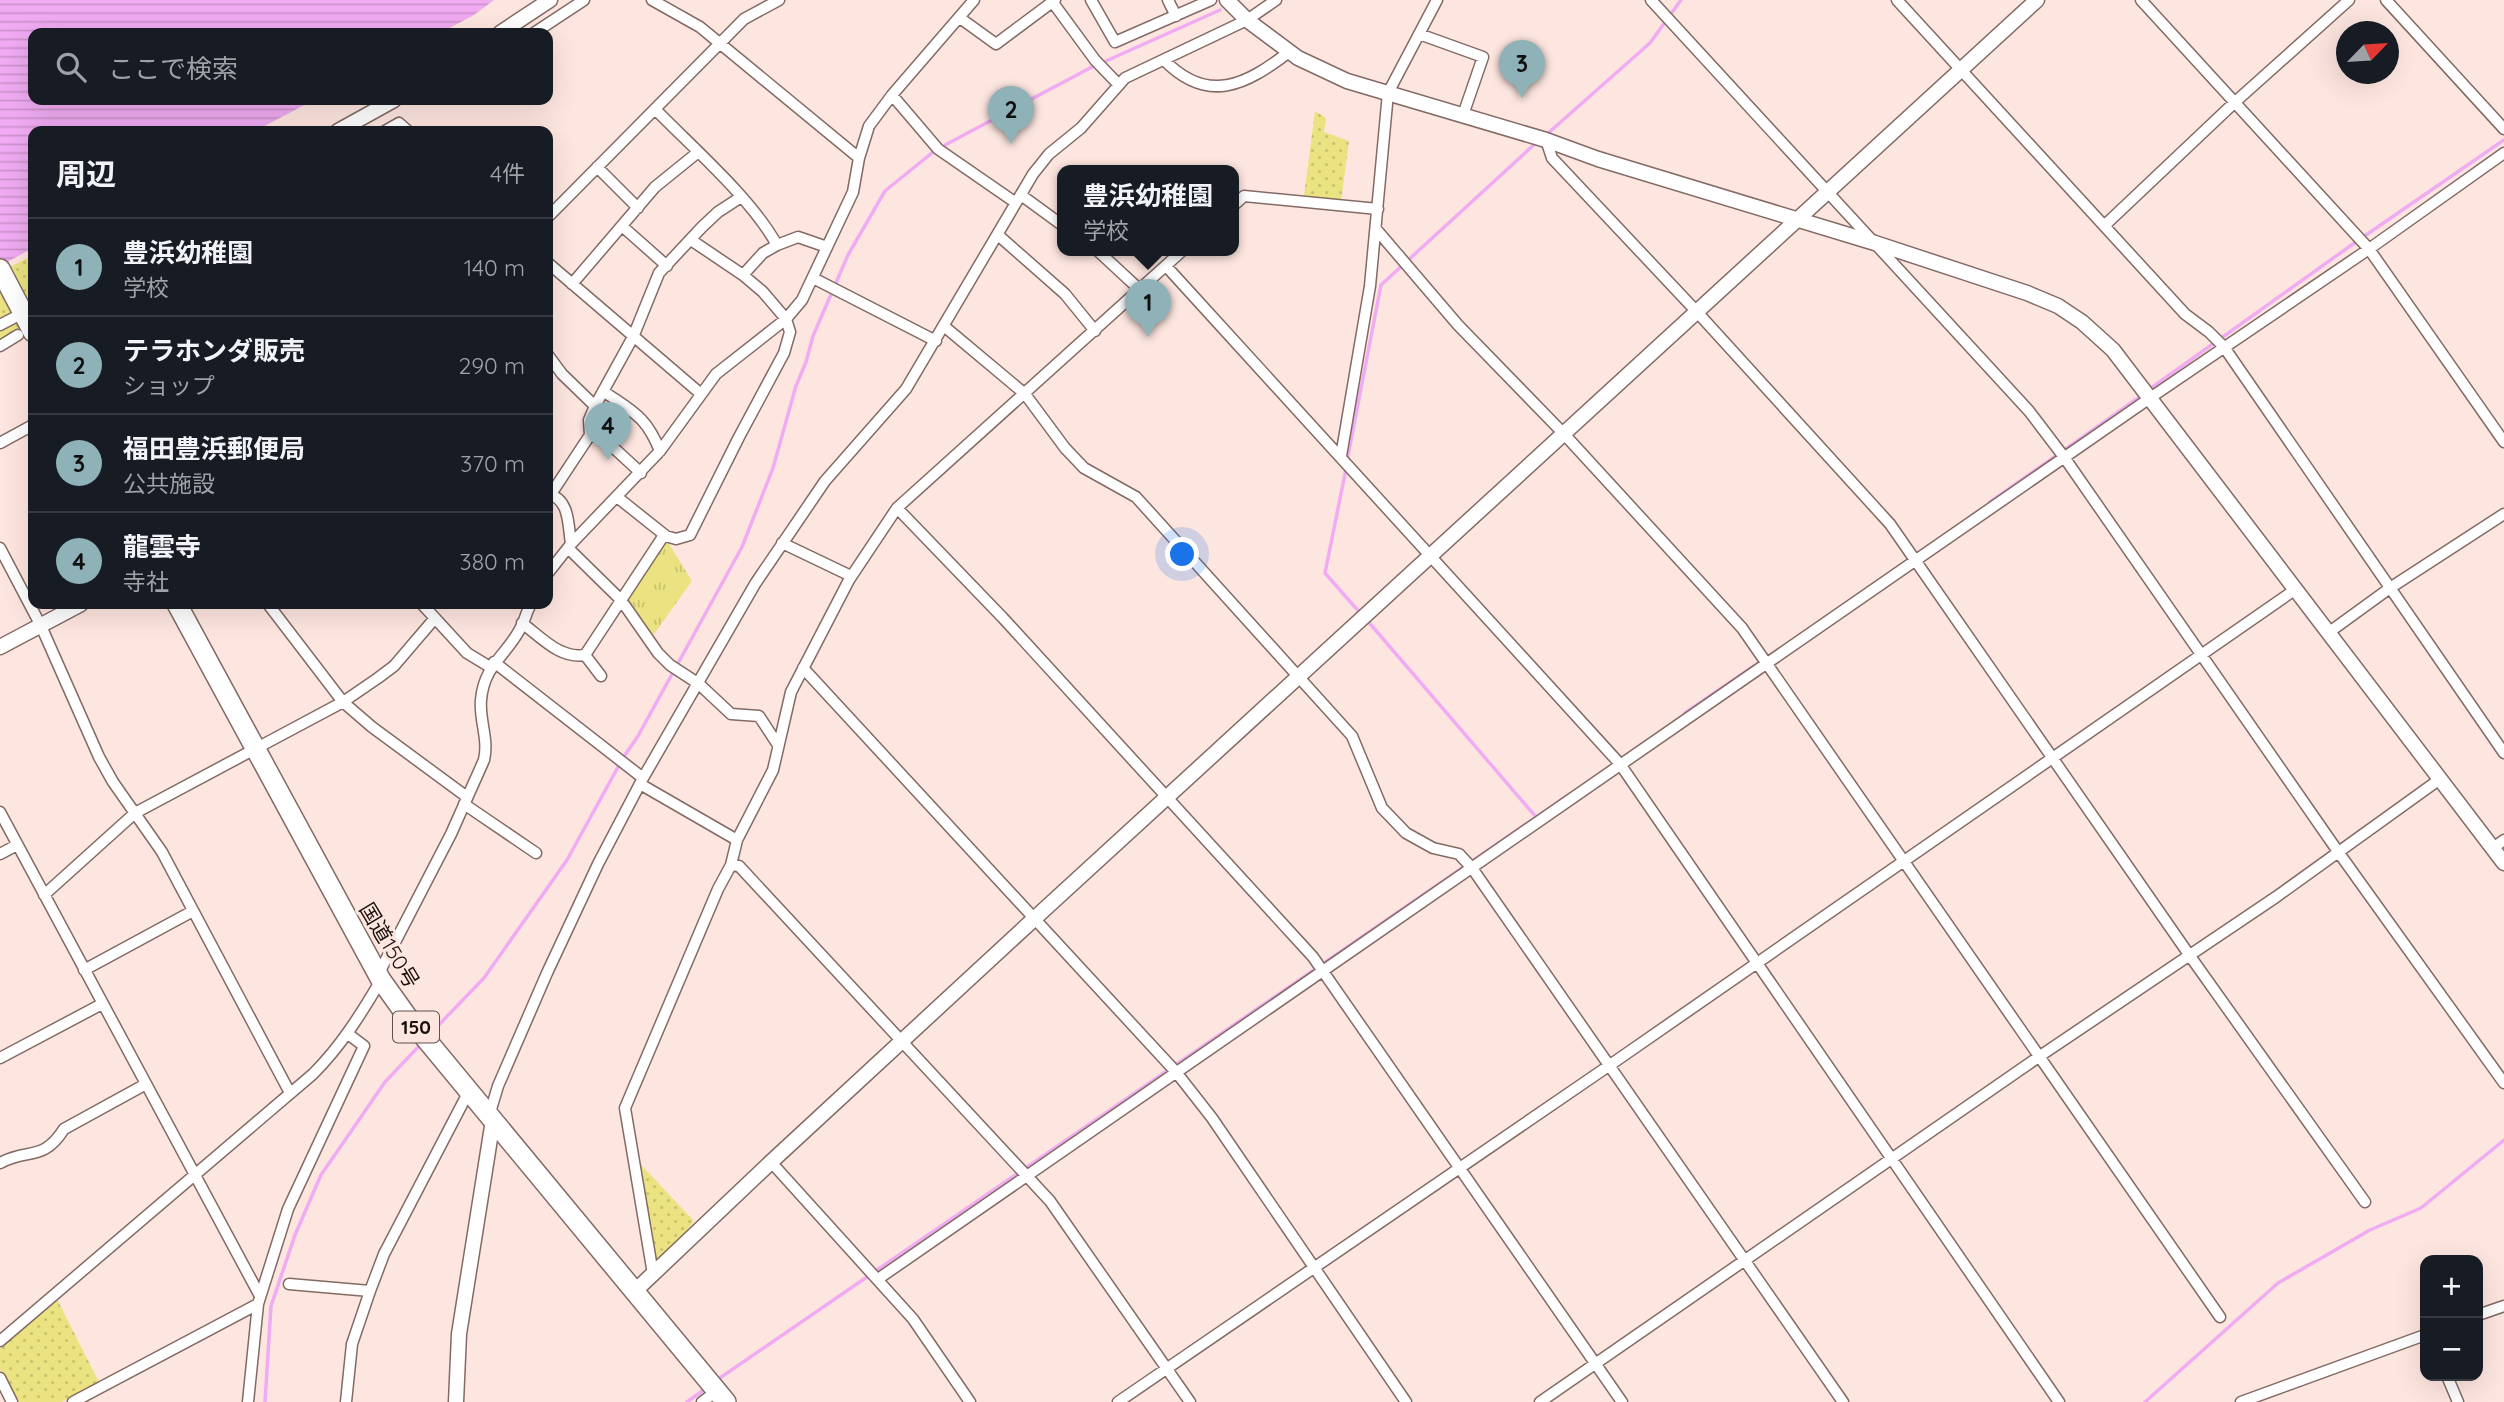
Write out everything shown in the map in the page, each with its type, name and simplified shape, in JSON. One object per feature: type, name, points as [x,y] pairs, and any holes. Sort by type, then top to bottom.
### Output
[{"type":"highway","points":[[0,269],[26,309],[26,334]]},
{"type":"highway","name":"国道150号","points":[[180,609],[380,978],[406,1015],[635,1291],[715,1398]]},
{"type":"street","points":[[508,28],[546,3],[561,0]]},
{"type":"street","points":[[542,28],[584,0]]},
{"type":"street","points":[[652,0],[700,27],[859,158]]},
{"type":"street","points":[[553,212],[744,19],[779,0]]},
{"type":"street","points":[[553,567],[569,546],[660,451],[716,374],[786,319],[802,300],[853,192],[859,158],[869,126],[892,95],[974,0]]},
{"type":"street","points":[[1091,0],[1115,42],[1211,0]]},
{"type":"street","points":[[1168,0],[1176,16]]},
{"type":"street","points":[[456,1402],[459,1334],[498,1086],[598,864],[642,781],[755,584],[825,481],[906,389],[1033,174],[1049,155],[1081,128],[1119,85],[1137,71],[1247,20],[1276,0]]},
{"type":"street","points":[[1341,456],[1370,286],[1388,93],[1437,0]]},
{"type":"street","points":[[1651,0],[2029,411],[2504,1083]]},
{"type":"street","points":[[1897,0],[2185,314],[2224,347],[2504,753]]},
{"type":"street","points":[[635,1291],[1035,918],[2037,0]]},
{"type":"street","points":[[2141,0],[2369,249],[2504,442]]},
{"type":"street","points":[[2105,225],[2234,103],[2349,0]]},
{"type":"street","points":[[2386,0],[2504,129]]},
{"type":"street","points":[[960,19],[996,44],[1053,1],[1095,60],[1119,85]]},
{"type":"street","points":[[1233,2],[1247,20],[1289,52],[1347,81],[1875,243],[2027,293],[2058,306],[2082,322],[2113,350],[2440,779],[2498,844],[2504,863]]},
{"type":"street","points":[[1419,34],[1483,57],[1462,115]]},
{"type":"street","points":[[1164,60],[1178,74],[1196,83],[1212,87],[1229,86],[1247,80],[1289,52]]},
{"type":"street","points":[[892,95],[938,149],[1057,222]]},
{"type":"street","points":[[347,126],[385,105]]},
{"type":"street","points":[[655,109],[741,197],[767,228],[777,245]]},
{"type":"street","points":[[1546,140],[1552,158],[1890,524],[2190,956],[2365,1202]]},
{"type":"street","points":[[572,284],[656,187],[697,153]]},
{"type":"street","points":[[878,1279],[2504,153]]},
{"type":"street","points":[[597,167],[638,208]]},
{"type":"street","points":[[1239,200],[1244,196],[1378,209]]},
{"type":"street","points":[[553,488],[590,435],[589,420],[633,337],[659,272],[718,212],[741,197]]},
{"type":"street","points":[[622,226],[667,266]]},
{"type":"street","points":[[1376,229],[1458,325],[1564,434],[1742,628],[2220,1317]]},
{"type":"street","points":[[998,235],[1065,295],[1095,331]]},
{"type":"street","points":[[743,275],[762,253],[798,237],[828,247]]},
{"type":"street","points":[[617,497],[664,534],[676,539],[690,534],[784,353],[789,332],[786,319],[763,292],[743,275],[691,240]]},
{"type":"street","points":[[1103,256],[1140,290]]},
{"type":"street","points":[[653,1274],[625,1108],[718,889],[731,865],[737,840],[773,770],[791,692],[803,668],[851,576],[897,508],[1177,256]]},
{"type":"street","points":[[1166,266],[1620,764],[2059,1402]]},
{"type":"street","points":[[553,267],[701,394]]},
{"type":"street","points":[[813,278],[936,341]]},
{"type":"street","points":[[0,325],[26,309]]},
{"type":"street","points":[[945,327],[1025,394],[1065,448],[1084,468],[1136,497],[1352,736],[1382,808],[1406,833],[1433,848],[1459,854],[1472,868],[1843,1402]]},
{"type":"street","points":[[0,346],[26,334]]},
{"type":"street","points":[[553,362],[595,406]]},
{"type":"street","points":[[603,391],[644,420],[652,430],[660,451]]},
{"type":"street","points":[[0,443],[28,428]]},
{"type":"street","points":[[590,435],[602,437],[641,473]]},
{"type":"street","points":[[553,496],[565,504],[569,546],[621,600],[658,653],[670,665],[699,684],[731,714],[759,716],[778,745]]},
{"type":"street","points":[[897,508],[1169,797],[1324,971],[1622,1402]]},
{"type":"street","points":[[2328,633],[2390,588],[2504,514]]},
{"type":"street","points":[[522,623],[564,654],[574,657],[585,655],[664,534]]},
{"type":"street","points":[[782,542],[851,576]]},
{"type":"street","points":[[0,548],[28,601]]},
{"type":"street","points":[[1118,1402],[1610,1065],[2296,589]]},
{"type":"street","points":[[32,609],[99,757],[162,852],[290,1093]]},
{"type":"street","points":[[0,648],[72,609]]},
{"type":"street","points":[[272,609],[343,702],[466,801],[537,853]]},
{"type":"street","points":[[427,609],[467,653],[492,665],[642,781],[737,840]]},
{"type":"street","points":[[0,1341],[290,1093],[335,1051],[348,1034],[380,978],[466,801],[487,748],[481,701],[492,665],[521,629],[529,609]]},
{"type":"street","points":[[44,895],[135,813],[343,702],[394,666],[435,618]]},
{"type":"street","points":[[585,655],[601,676]]},
{"type":"street","points":[[803,668],[1176,1072],[1212,1118],[1406,1402]]},
{"type":"street","points":[[1540,1402],[2339,853],[2440,779]]},
{"type":"street","points":[[0,812],[259,1300]]},
{"type":"street","points":[[0,854],[17,845]]},
{"type":"street","points":[[731,865],[739,866],[1050,1201],[1189,1402]]},
{"type":"street","points":[[85,970],[193,911]]},
{"type":"street","points":[[0,1058],[102,1004]]},
{"type":"street","points":[[248,1402],[259,1300],[288,1209],[364,1046],[348,1034]]},
{"type":"street","points":[[0,1163],[13,1156],[46,1150],[56,1142],[64,1129],[146,1084]]},
{"type":"street","points":[[346,1402],[352,1344],[384,1254],[469,1091]]},
{"type":"street","points":[[771,1162],[913,1319],[971,1402]]},
{"type":"street","points":[[289,1284],[370,1291]]},
{"type":"street","points":[[73,1402],[259,1300]]},
{"type":"street","points":[[2483,1313],[2504,1306]]},
{"type":"street","points":[[2241,1402],[2420,1337]]},
{"type":"street","points":[[0,1378],[12,1402]]},
{"type":"street","points":[[2449,1381],[2458,1402]]},
{"type":"green space","points":[[1315,111],[1326,118],[1324,132],[1349,141],[1341,202],[1304,195]]},
{"type":"green space","points":[[28,258],[28,326],[0,341],[0,272]]},
{"type":"green space","points":[[666,539],[692,581],[652,637],[625,600]]},
{"type":"green space","points":[[631,1154],[694,1221],[653,1274]]},
{"type":"green space","points":[[57,1299],[99,1382],[62,1402],[17,1402],[0,1369],[0,1349]]},
{"type":"shaded area","points":[[0,0],[494,0],[449,28],[28,28],[28,105],[304,105],[265,126],[28,126],[28,251],[0,266]]},
{"type":"waterway","points":[[1546,135],[1650,43],[1681,0]]},
{"type":"waterway","points":[[1106,61],[1220,10]]},
{"type":"waterway","points":[[945,145],[1092,67]]},
{"type":"waterway","points":[[2147,391],[2504,140]]},
{"type":"waterway","points":[[1347,461],[1381,285],[1537,142]]},
{"type":"waterway","points":[[431,1033],[484,978],[567,860],[638,736],[742,547],[773,468],[813,336],[848,255],[885,191],[933,152]]},
{"type":"waterway","points":[[1990,502],[2141,396]]},
{"type":"waterway","points":[[1346,469],[1325,573],[1361,614]]},
{"type":"waterway","points":[[1366,619],[1536,817]]},
{"type":"waterway","points":[[1685,713],[1754,666]]},
{"type":"waterway","points":[[717,1380],[1567,796]]},
{"type":"waterway","points":[[265,1402],[271,1306],[295,1235],[321,1175],[385,1082],[421,1044]]},
{"type":"waterway","points":[[2145,1402],[2278,1283],[2370,1230],[2421,1208],[2504,1140]]},
{"type":"waterway","points":[[687,1402],[705,1389]]},
{"type":"place","name":"福田豊浜郵便局","points":[[1522,98]]},
{"type":"place","name":"テラホンダ販売","points":[[1011,144]]},
{"type":"place","name":"豊浜幼稚園","points":[[1148,337]]},
{"type":"place","name":"龍雲寺","points":[[608,460]]}]
